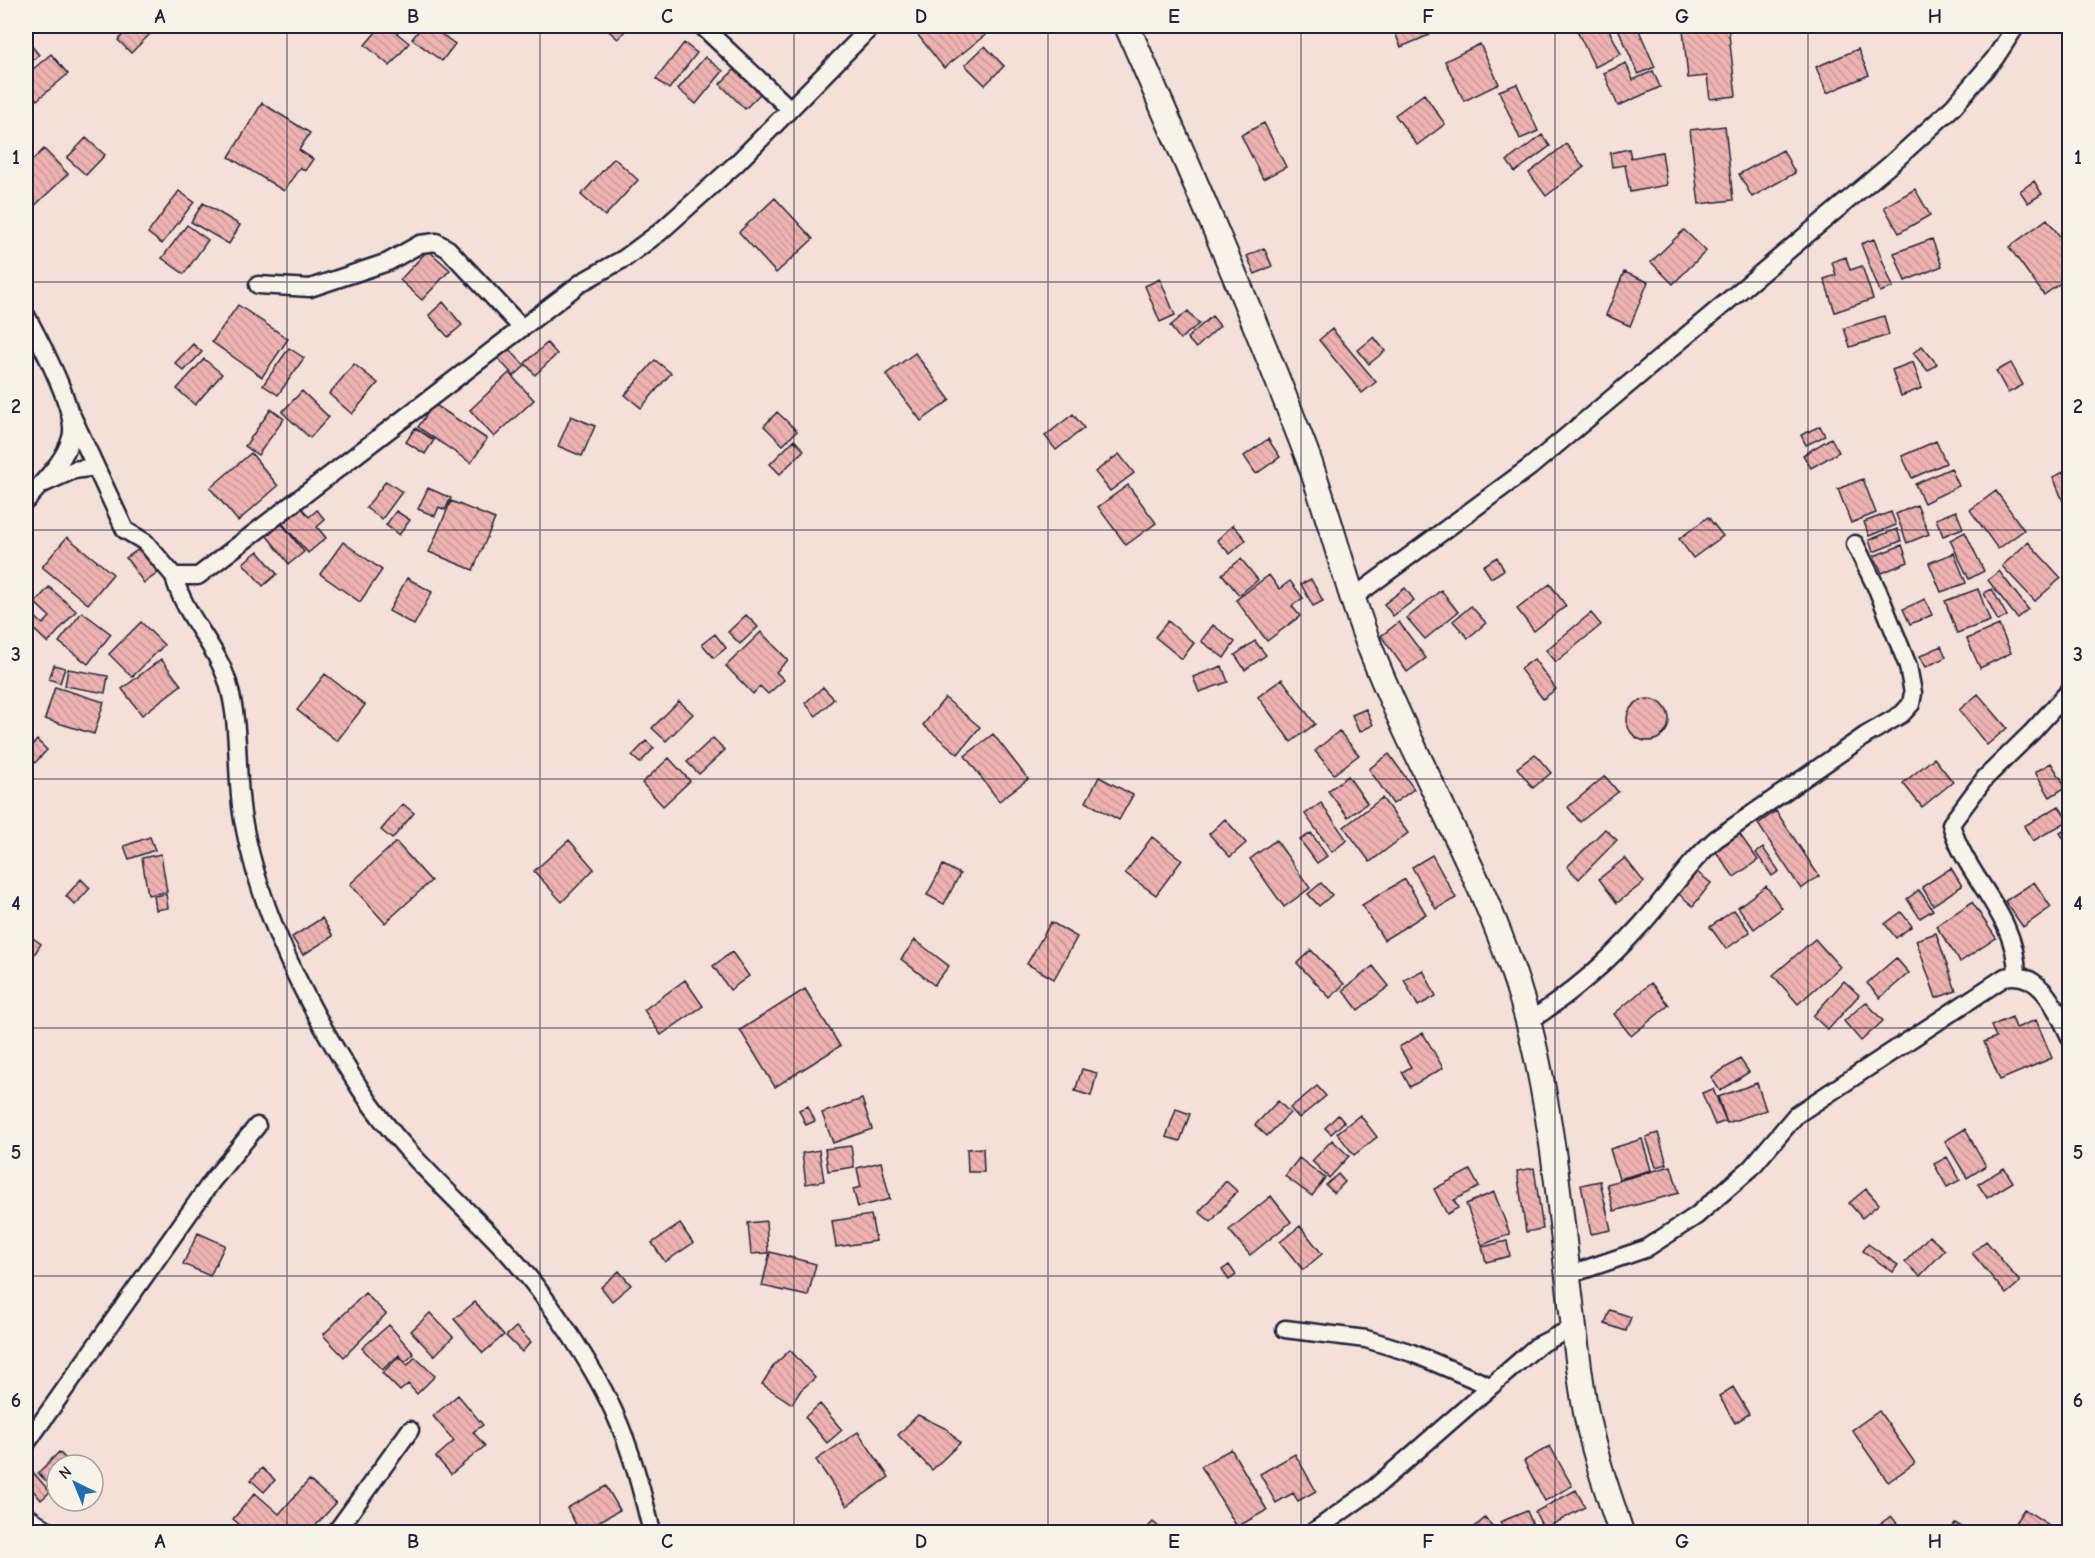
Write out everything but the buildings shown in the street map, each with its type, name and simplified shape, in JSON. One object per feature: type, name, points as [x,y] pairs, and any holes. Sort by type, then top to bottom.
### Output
[{"type":"main road","points":[[1127,26],[1226,251],[1297,429],[1368,643],[1402,723],[1471,867],[1509,961],[1528,1022],[1542,1089],[1585,1406],[1621,1533]]},
{"type":"main road","points":[[26,1520],[44,1533]]},
{"type":"street","points":[[702,26],[790,108]]},
{"type":"street","points":[[174,576],[198,576],[582,282],[625,258],[660,232],[737,163],[872,26]]},
{"type":"street","points":[[1354,597],[1530,467],[1891,164],[1953,107],[1995,58],[2016,26]]},
{"type":"street","points":[[258,285],[310,288],[377,266],[420,244],[436,242],[448,249],[522,328]]},
{"type":"street","points":[[26,315],[48,358],[71,414],[125,530],[145,542],[174,576],[184,606],[217,659],[228,683],[243,821],[266,903],[300,984],[328,1038],[386,1128],[511,1256],[586,1360],[614,1412],[635,1468],[652,1533]]},
{"type":"street","points":[[31,494],[64,454],[72,436],[71,414]]},
{"type":"street","points":[[31,494],[53,477],[95,467]]},
{"type":"street","points":[[1528,1022],[1569,995],[1603,966],[1642,925],[1701,852],[1716,839],[1866,735],[1902,714],[1911,704],[1913,693],[1908,666],[1878,591],[1855,544]]},
{"type":"street","points":[[2017,974],[2013,939],[1960,846],[1951,824],[1985,778],[2032,732],[2070,690]]},
{"type":"street","points":[[1568,1275],[1645,1249],[1696,1216],[1751,1168],[1796,1115],[2005,977],[2017,974],[2030,979],[2042,988],[2070,1036]]},
{"type":"street","points":[[26,1444],[212,1181],[257,1126]]},
{"type":"street","points":[[1314,1533],[1374,1489],[1537,1347],[1574,1327]]},
{"type":"street","points":[[1285,1329],[1366,1339],[1412,1353],[1490,1386]]},
{"type":"street","points":[[336,1533],[410,1430]]}]
